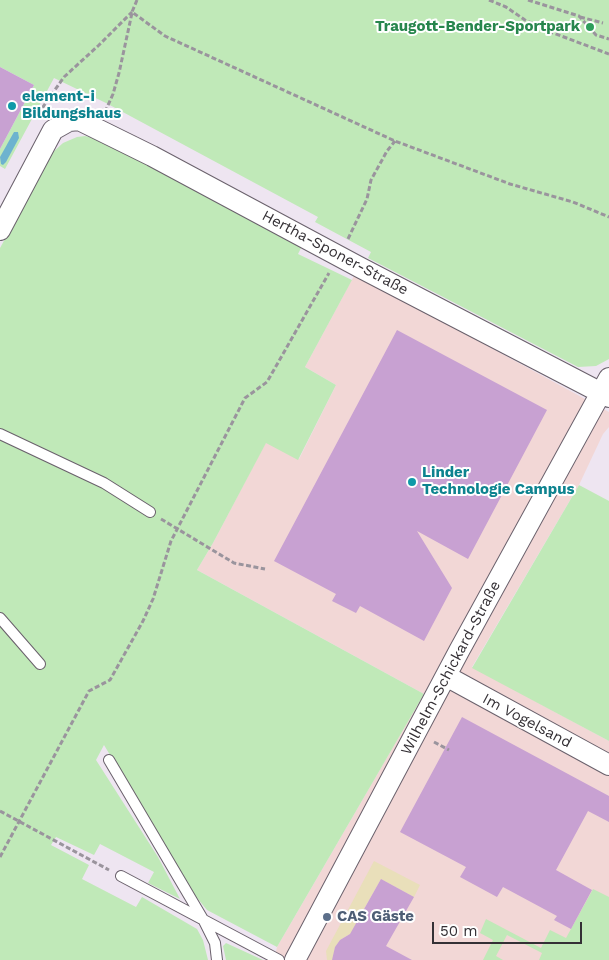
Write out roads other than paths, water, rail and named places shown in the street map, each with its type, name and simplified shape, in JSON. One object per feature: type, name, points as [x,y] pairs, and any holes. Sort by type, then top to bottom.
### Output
[{"type":"street","name":"Hertha-Sponer-Straße","points":[[0,230],[53,130],[59,125],[79,120],[340,255],[361,268],[606,389]]},
{"type":"street","name":"Wilhelm-Schickard-Straße","points":[[295,960],[446,676],[606,389]]},
{"type":"street","name":"Im Vogelsand","points":[[446,676],[609,765]]},
{"type":"lane","points":[[0,434],[104,482],[150,512]]},
{"type":"lane","points":[[0,618],[40,664]]},
{"type":"lane","points":[[109,760],[204,921],[214,943],[217,960]]},
{"type":"lane","points":[[121,876],[279,960]]},
{"type":"water","points":[[14,132],[18,132],[19,138],[3,165],[1,164],[0,157]]},
{"type":"place","name":"Traugott-Bender-Sportpark","points":[[590,27]]},
{"type":"place","name":"element-i Bildungshaus","points":[[12,106]]},
{"type":"place","name":"Linder Technologie Campus","points":[[412,482]]},
{"type":"place","name":"CAS Gäste","points":[[327,917]]}]
